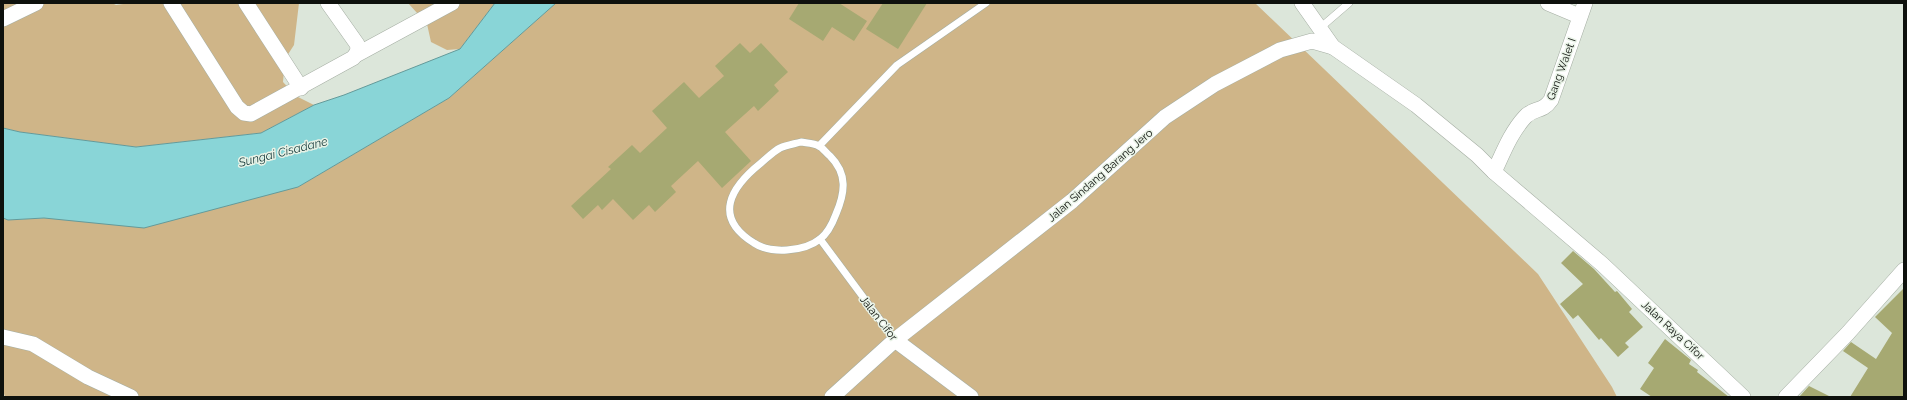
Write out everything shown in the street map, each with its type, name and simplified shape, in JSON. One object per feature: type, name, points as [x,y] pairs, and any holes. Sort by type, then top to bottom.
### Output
[{"type":"street","points":[[3,19],[36,3]]},
{"type":"street","points":[[171,3],[237,107],[244,113],[251,114],[301,88],[354,58],[356,55],[452,3]]},
{"type":"street","points":[[246,3],[301,88]]},
{"type":"street","points":[[1302,3],[1320,28],[1328,45]]},
{"type":"street","points":[[1548,3],[1582,10]]},
{"type":"street","points":[[333,6],[357,44],[358,51],[356,55]]},
{"type":"street","name":"Gang Walet I","points":[[1494,172],[1515,131],[1526,115],[1534,110],[1542,110],[1551,100],[1582,10]]},
{"type":"street","name":"Jalan Sindang Barang Jero","points":[[832,397],[895,340],[1072,201],[1165,117],[1215,84],[1280,50],[1312,41],[1328,45]]},
{"type":"street","name":"Jalan Raya Cifor","points":[[1328,45],[1416,105],[1477,155],[1494,172],[1602,264],[1740,396]]},
{"type":"street","points":[[1786,397],[1904,270]]},
{"type":"street","points":[[3,336],[33,344],[88,377],[131,397]]},
{"type":"street","name":"Jalan Cifor","points":[[895,340],[971,397]]},
{"type":"lane","points":[[819,146],[897,65],[986,3]]},
{"type":"lane","points":[[1320,28],[1349,3]]},
{"type":"lane","points":[[801,142],[819,146],[836,162],[845,183],[841,202],[833,222],[820,239],[800,248],[778,251],[757,246],[734,228],[729,216],[732,196],[750,172],[780,148],[801,142]]},
{"type":"lane","name":"Jalan Cifor","points":[[820,239],[895,340]]},
{"type":"shaded area","points":[[3,3],[112,3],[116,5],[130,3],[299,3],[294,45],[285,59],[283,82],[296,96],[314,105],[261,133],[136,147],[20,132],[3,128]]},
{"type":"shaded area","points":[[408,3],[495,3],[460,49],[447,50],[431,42],[427,24]]},
{"type":"shaded area","points":[[556,3],[1255,3],[1538,274],[1617,397],[5,397],[3,390],[3,218],[8,220],[44,218],[298,187],[449,98]]},
{"type":"water","name":"Sungai Cisadane","points":[[495,3],[556,3],[449,98],[298,187],[144,228],[44,218],[8,220],[3,218],[3,128],[20,132],[136,147],[261,133],[314,105],[344,95],[460,49]]},
{"type":"building","points":[[799,3],[839,3],[867,21],[854,41],[832,27],[823,41],[789,19]]},
{"type":"building","points":[[883,3],[927,3],[898,49],[866,29]]},
{"type":"building","points":[[740,43],[750,53],[761,43],[788,72],[774,85],[779,91],[758,111],[754,106],[725,132],[751,161],[722,188],[698,161],[671,186],[676,192],[655,212],[649,205],[633,220],[613,199],[602,210],[598,205],[583,219],[571,206],[611,169],[608,167],[632,145],[640,153],[667,128],[652,111],[684,82],[699,98],[724,76],[715,66]]},
{"type":"building","points":[[1573,251],[1594,269],[1615,292],[1617,291],[1632,309],[1629,312],[1643,327],[1625,343],[1629,347],[1618,357],[1601,338],[1599,340],[1578,315],[1573,319],[1560,304],[1583,284],[1561,263]]},
{"type":"building","points":[[1904,288],[1904,397],[1850,397],[1868,368],[1843,351],[1851,342],[1876,359],[1892,333],[1875,317]]},
{"type":"building","points":[[1665,339],[1691,360],[1689,364],[1698,370],[1697,372],[1729,397],[1652,397],[1640,389],[1654,368],[1648,363]]},
{"type":"building","points":[[1809,386],[1831,397],[1799,397]]}]
